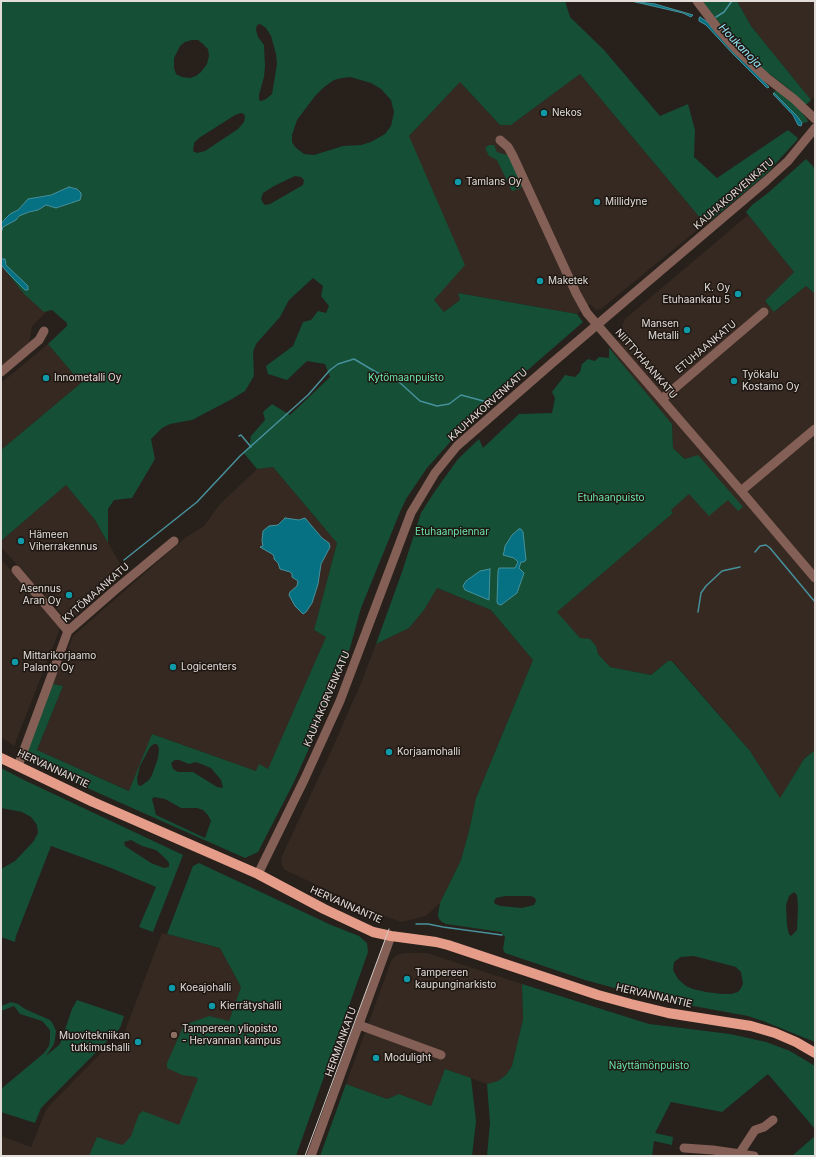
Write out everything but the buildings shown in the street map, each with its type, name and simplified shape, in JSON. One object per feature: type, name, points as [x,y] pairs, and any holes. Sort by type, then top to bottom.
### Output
[{"type":"main road","name":"HERVANNANTIE","points":[[1,758],[127,817],[258,874],[373,932],[448,945],[598,995],[631,1004],[668,1013],[751,1026],[789,1039],[815,1053]]},
{"type":"street","points":[[698,1],[719,30],[737,50],[767,78],[794,99],[815,120]]},
{"type":"street","name":"KAUHAKORVENKATU","points":[[258,874],[305,778],[340,701],[411,513],[435,473],[457,446],[788,161],[815,128]]},
{"type":"street","name":"NIITTYHAANKATU","points":[[500,140],[508,147],[513,156],[582,306],[815,578]]},
{"type":"street","name":"ETUHAANKATU","points":[[662,399],[764,312]]},
{"type":"street","points":[[1,372],[39,340],[44,331]]},
{"type":"street","points":[[741,491],[815,429]]},
{"type":"street","name":"KYTÖMAANKATU","points":[[18,766],[68,631],[174,541]]},
{"type":"street","points":[[16,570],[68,631]]},
{"type":"street","name":"HERMIANKATU","points":[[311,1156],[391,936]]},
{"type":"street","points":[[359,1025],[441,1055]]},
{"type":"street","points":[[739,1155],[755,1130],[764,1127],[773,1120]]},
{"type":"street","points":[[684,1148],[713,1150],[754,1156]]},
{"type":"shaded area","points":[[737,1],[815,1],[815,96],[811,100],[751,26]]},
{"type":"shaded area","points":[[580,74],[703,222],[707,222],[601,309],[596,310],[590,304],[577,314],[459,293],[460,300],[444,312],[434,300],[409,136],[460,82],[500,125],[511,125]]},
{"type":"shaded area","points":[[748,215],[794,272],[765,301],[766,303],[775,312],[806,286],[815,294],[815,750],[804,759],[780,798],[750,751],[673,661],[668,661],[651,675],[610,667],[598,654],[596,646],[580,639],[557,612],[673,513],[670,510],[689,494],[728,500],[743,507],[673,448],[672,424],[609,348],[625,335],[622,326],[625,319]]},
{"type":"shaded area","points":[[1,265],[24,294],[46,312],[32,326],[29,343],[1,366]]},
{"type":"shaded area","points":[[48,344],[81,383],[1,450],[1,383]]},
{"type":"shaded area","points":[[273,467],[337,543],[314,630],[326,637],[268,770],[256,771],[152,734],[130,791],[37,750],[63,686],[53,684],[73,636],[185,538],[204,526],[219,505],[257,469]]},
{"type":"shaded area","points":[[66,485],[95,520],[122,567],[116,580],[69,620],[66,619],[1,547],[1,541]]},
{"type":"shaded area","points":[[1,559],[59,628],[14,746],[1,737]]},
{"type":"shaded area","points":[[436,588],[491,610],[533,660],[476,798],[461,860],[440,903],[426,916],[402,922],[383,916],[285,870],[282,865],[281,858],[332,749],[361,683],[376,644],[409,628],[424,610]]},
{"type":"shaded area","name":"Tampereen yliopisto - Hervannan kampus","points":[[162,933],[220,948],[241,987],[177,1156],[1,1156],[1,1136],[31,1147],[45,1112],[49,1106],[104,1050],[107,1049],[117,1052]]},
{"type":"shaded area","points":[[405,953],[427,953],[522,984],[523,1019],[512,1066],[506,1075],[498,1081],[487,1084],[445,1069],[431,1106],[399,1094],[387,1099],[346,1084],[392,959],[397,955]]},
{"type":"green space","name":"Kytömaanpuisto","points":[[1,1],[565,1],[570,17],[604,50],[660,116],[688,104],[695,130],[694,157],[717,178],[788,130],[798,138],[767,173],[710,221],[705,222],[580,74],[511,125],[500,125],[460,82],[409,136],[465,265],[434,300],[444,312],[460,300],[458,293],[577,314],[583,322],[468,422],[427,468],[406,499],[361,608],[350,648],[333,695],[293,784],[258,852],[245,858],[24,760],[53,684],[63,686],[37,750],[129,791],[152,734],[256,771],[259,764],[268,769],[326,637],[314,630],[337,543],[273,467],[257,469],[243,452],[249,447],[251,436],[265,420],[263,412],[272,404],[290,415],[330,377],[325,364],[307,361],[287,380],[268,374],[266,366],[293,346],[303,322],[311,320],[318,311],[326,313],[329,306],[321,296],[323,286],[313,278],[289,300],[280,317],[256,344],[253,352],[254,376],[245,391],[192,420],[170,424],[162,428],[151,439],[155,459],[132,498],[114,500],[108,509],[108,543],[95,520],[66,485],[1,541],[1,450],[81,383],[48,344],[67,326],[67,323],[52,310],[44,312],[24,294],[1,265],[10,275],[28,286],[8,267],[3,259],[1,259],[1,229],[16,220],[19,216],[38,210],[44,205],[58,208],[78,200],[77,189],[72,187],[67,188],[51,195],[37,197],[26,201],[18,210],[8,215],[1,224]],"holes":[[[260,24],[266,28],[271,36],[277,64],[272,94],[261,101],[259,100],[259,95],[264,77],[264,45],[258,37],[256,30],[257,25]],[[198,40],[208,49],[209,56],[207,64],[196,76],[190,78],[182,77],[176,74],[174,68],[174,58],[180,46],[185,42]],[[350,77],[371,83],[381,89],[391,100],[394,112],[391,126],[385,134],[371,142],[361,145],[343,146],[314,155],[304,154],[295,147],[292,142],[292,135],[297,120],[315,96],[334,80]],[[241,113],[244,114],[244,122],[238,129],[205,151],[197,153],[193,151],[194,143],[199,138],[235,115]],[[295,176],[301,177],[304,180],[303,185],[270,204],[265,205],[263,203],[261,199],[263,193]],[[157,744],[159,748],[158,758],[152,775],[149,780],[141,786],[138,785],[137,778],[140,766],[150,747]],[[175,760],[189,764],[196,762],[211,768],[221,780],[223,788],[217,787],[193,772],[178,772],[173,769],[171,763]],[[154,797],[165,799],[181,808],[197,808],[203,810],[211,821],[205,838],[156,815],[152,799]]]},
{"type":"green space","points":[[702,1],[737,1],[751,26],[811,100],[807,104],[804,104],[789,89],[754,62],[728,34]]},
{"type":"green space","points":[[777,90],[798,108],[808,122],[802,123],[774,93]]},
{"type":"green space","points":[[489,145],[494,145],[497,152],[510,156],[523,185],[519,189],[512,191],[497,160],[489,156],[485,148]]},
{"type":"green space","points":[[806,159],[815,170],[815,294],[806,286],[774,312],[765,301],[794,272],[746,212],[752,205],[768,193]]},
{"type":"green space","points":[[609,348],[672,424],[673,448],[685,459],[698,455],[743,507],[738,511],[728,500],[709,516],[689,494],[671,510],[673,513],[557,612],[580,638],[590,639],[596,646],[598,654],[610,667],[651,675],[668,661],[672,661],[750,751],[780,798],[804,759],[815,750],[815,1042],[748,1016],[655,999],[585,980],[505,953],[503,949],[505,937],[501,932],[446,924],[439,919],[438,915],[440,903],[461,860],[476,798],[533,660],[491,610],[437,588],[424,610],[409,628],[376,644],[421,513],[458,459],[479,439],[483,448],[519,414],[552,413],[555,398],[552,392],[565,375],[575,377],[580,372],[582,364],[588,359],[595,361],[599,357],[609,358]],"holes":[[[794,892],[797,895],[798,907],[797,930],[791,936],[787,926],[786,905],[789,896]],[[505,896],[531,896],[535,898],[536,901],[534,905],[522,908],[495,904],[494,901],[496,898]],[[694,956],[736,967],[741,972],[743,984],[738,992],[731,994],[706,992],[686,986],[678,979],[673,970],[674,962],[681,957]]]},
{"type":"green space","points":[[1,768],[183,855],[153,932],[139,927],[156,887],[111,868],[51,846],[15,942],[1,937],[1,869],[15,861],[33,842],[38,833],[37,825],[31,817],[22,812],[1,808]],"holes":[[[131,840],[142,846],[156,850],[166,859],[169,863],[169,867],[164,868],[151,863],[125,846],[124,842]]]},
{"type":"green space","points":[[199,863],[331,925],[359,936],[367,943],[368,952],[296,1156],[89,1156],[97,1137],[122,1145],[125,1143],[131,1136],[139,1114],[143,1111],[179,1125],[198,1079],[196,1077],[182,1075],[167,1068],[167,1063],[184,1025],[209,1016],[229,1021],[241,987],[220,948],[167,934],[193,866]]},
{"type":"green space","name":"Näyttämönpuisto","points":[[522,984],[649,1024],[730,1034],[766,1042],[790,1051],[815,1066],[815,1129],[768,1074],[722,1112],[671,1102],[655,1133],[673,1137],[672,1145],[654,1141],[652,1156],[487,1156],[490,1123],[487,1084],[498,1081],[506,1075],[512,1066],[523,1019]]},
{"type":"green space","points":[[77,1000],[124,1016],[120,1028],[41,1108],[35,1123],[1,1112],[1,1089],[44,1053],[49,1046],[50,1030],[42,1021],[20,1014],[14,1006],[1,1011],[1,1006],[11,1002],[18,1004],[25,1009],[50,1020],[56,1031],[54,1044],[46,1056],[60,1044],[72,1009]]},
{"type":"green space","points":[[445,1069],[471,1078],[476,1121],[472,1156],[320,1156],[346,1084],[387,1099],[399,1094],[431,1106]]},
{"type":"green space","points":[[815,1136],[815,1156],[792,1156]]},
{"type":"water","points":[[631,1],[655,4],[693,15],[691,17],[683,13]]},
{"type":"water","points":[[700,17],[709,23],[711,27],[769,87],[768,88],[706,25],[699,21]]},
{"type":"water","points":[[774,93],[797,116],[802,123],[801,126],[798,125],[793,115],[773,94]]},
{"type":"water","points":[[69,187],[77,189],[81,193],[80,200],[56,208],[46,205],[38,210],[19,216],[16,220],[3,227],[1,233],[1,224],[10,214],[18,210],[28,199],[51,195]]},
{"type":"water","points":[[1,259],[5,259],[6,265],[28,286],[28,290],[25,290],[1,265]]},
{"type":"water","points":[[285,518],[299,520],[305,518],[322,538],[329,543],[330,547],[321,564],[318,584],[312,603],[303,614],[295,606],[289,595],[290,592],[297,586],[298,581],[292,577],[290,572],[280,569],[278,563],[274,559],[274,556],[260,547],[263,546],[263,531],[269,526],[278,525]]},
{"type":"water","points":[[519,529],[523,532],[526,560],[521,562],[519,568],[524,573],[517,593],[501,605],[497,602],[498,571],[499,568],[515,568],[518,562],[514,558],[503,555],[505,546],[512,535]]},
{"type":"water","points":[[490,569],[489,600],[465,590],[463,586],[466,581],[480,571]]},
{"type":"waterway","points":[[716,17],[724,12],[732,1]]},
{"type":"waterway","points":[[124,560],[197,502],[240,456],[308,395],[330,370],[338,364],[354,359],[376,372],[398,381],[420,401],[437,406],[449,404],[461,395],[491,403]]},
{"type":"waterway","points":[[239,436],[241,435],[251,447]]},
{"type":"waterway","points":[[755,552],[760,546],[766,545],[770,548],[815,602]]},
{"type":"waterway","points":[[698,612],[701,593],[706,586],[722,571],[740,567]]},
{"type":"waterway","points":[[416,924],[428,924],[502,935]]},
{"type":"tram line","points":[[305,1156],[389,929]]},
{"type":"place","name":"Nekos","points":[[544,113]]},
{"type":"place","name":"Tamlans Oy","points":[[458,182]]},
{"type":"place","name":"Millidyne","points":[[597,202]]},
{"type":"place","name":"Maketek","points":[[540,281]]},
{"type":"place","name":"K. Oy Etuhaankatu 5","points":[[738,294]]},
{"type":"place","name":"Mansen Metalli","points":[[687,330]]},
{"type":"place","name":"Innometalli Oy","points":[[46,378]]},
{"type":"place","name":"Työkalu Kostamo Oy","points":[[734,381]]},
{"type":"place","name":"Hämeen Viherrakennus","points":[[21,541]]},
{"type":"place","name":"Asennus Aran Oy","points":[[69,595]]},
{"type":"place","name":"Mittarikorjaamo Palanto Oy","points":[[15,662]]},
{"type":"place","name":"Logicenters","points":[[173,667]]},
{"type":"place","name":"Korjaamohalli","points":[[389,752]]},
{"type":"place","name":"Tampereen kaupunginarkisto","points":[[407,979]]},
{"type":"place","name":"Koeajohalli","points":[[172,988]]},
{"type":"place","name":"Kierrätyshalli","points":[[212,1006]]},
{"type":"place","name":"Tampereen yliopisto - Hervannan kampus","points":[[174,1035]]},
{"type":"place","name":"Muovitekniikan tutkimushalli","points":[[138,1042]]},
{"type":"place","name":"Modulight","points":[[376,1058]]},
{"type":"water label","name":"Houkanoja","points":[[740,46]]},
{"type":"park label","name":"Etuhaanpuisto","points":[[611,498]]},
{"type":"park label","name":"Etuhaanpiennar","points":[[452,532]]}]
